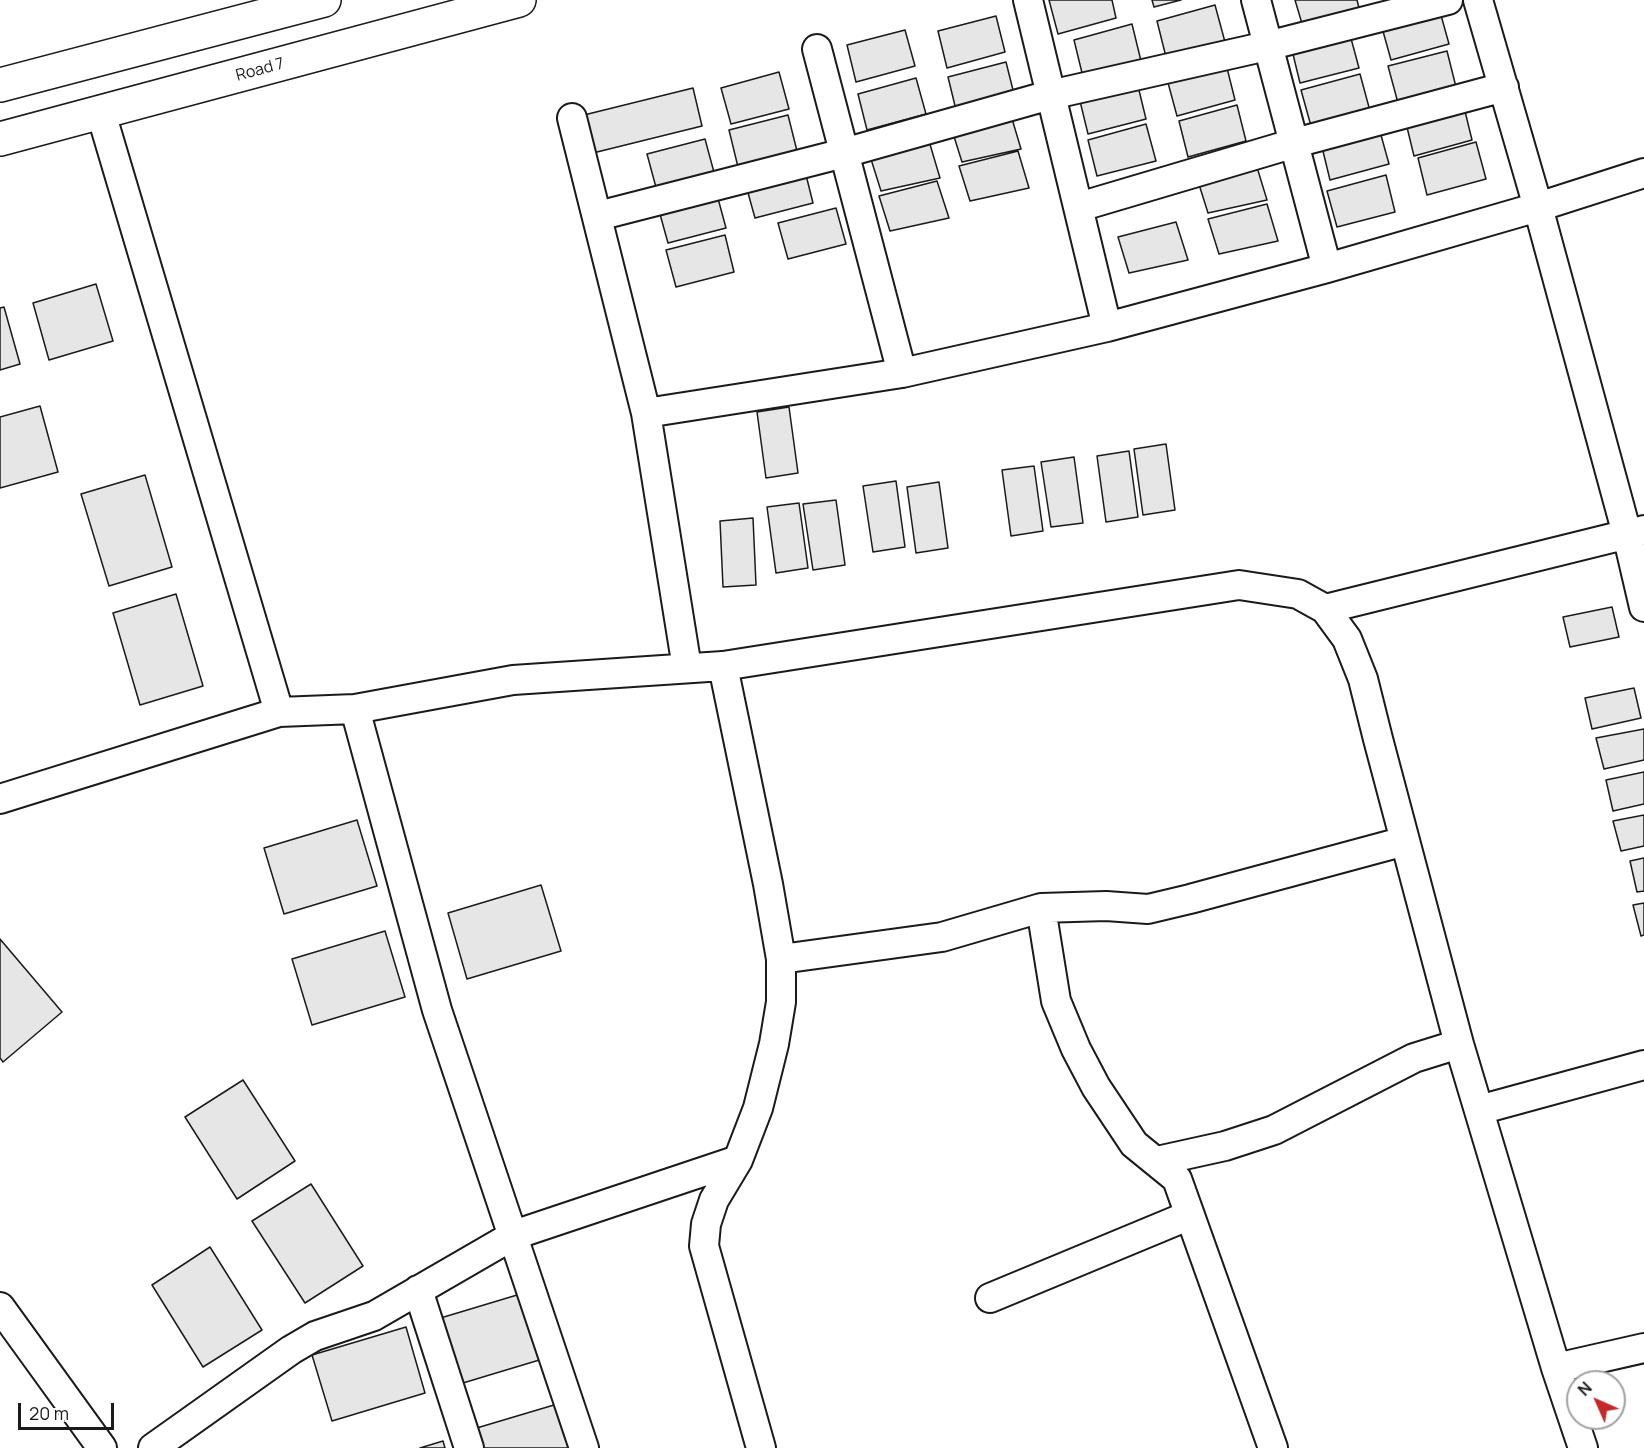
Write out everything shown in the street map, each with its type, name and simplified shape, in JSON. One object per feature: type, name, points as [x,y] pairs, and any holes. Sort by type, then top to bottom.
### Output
[{"type":"main road","points":[[0,85],[324,0]]},
{"type":"main road","name":"Road 7","points":[[0,139],[519,0]]},
{"type":"street","points":[[1028,0],[1107,327]]},
{"type":"street","points":[[1256,0],[1327,268]]},
{"type":"street","points":[[598,216],[844,153],[1050,95],[1267,46],[1448,0]]},
{"type":"street","points":[[1478,0],[1636,532],[1644,607]]},
{"type":"street","points":[[816,49],[902,373]]},
{"type":"street","points":[[1079,207],[1295,143],[1504,87]]},
{"type":"street","points":[[101,113],[279,712]]},
{"type":"street","points":[[572,118],[646,413],[687,668]]},
{"type":"street","points":[[646,413],[902,373],[1107,327],[1327,268],[1538,207],[1644,173]]},
{"type":"street","points":[[1325,609],[1636,532]]},
{"type":"street","points":[[0,799],[279,712],[355,708],[513,680],[723,666],[1239,585],[1298,594],[1325,609],[1347,639],[1363,679],[1459,1044],[1556,1368],[1583,1448]]},
{"type":"street","points":[[723,666],[781,959],[781,1002],[774,1044],[758,1108],[738,1160],[714,1200],[706,1224],[704,1246],[761,1448]]},
{"type":"street","points":[[355,708],[437,1010],[584,1448]]},
{"type":"street","points":[[781,959],[942,937],[1041,908],[1106,906],[1148,909],[1190,900],[1404,841]]},
{"type":"street","points":[[1041,908],[1056,1001],[1076,1049],[1096,1087],[1134,1144],[1177,1179],[1272,1448]]},
{"type":"street","points":[[1157,1161],[1225,1146],[1274,1130],[1414,1058],[1459,1044]]},
{"type":"street","points":[[1479,1110],[1644,1065]]},
{"type":"street","points":[[153,1448],[315,1336],[374,1317],[514,1235],[738,1160]]},
{"type":"street","points":[[990,1298],[1190,1215]]},
{"type":"street","points":[[418,1290],[470,1448]]},
{"type":"street","points":[[0,1307],[102,1448]]},
{"type":"street","points":[[1556,1368],[1644,1347]]},
{"type":"building","points":[[1049,0],[1112,0],[1116,18],[1058,34]]},
{"type":"building","points":[[1152,0],[1181,0],[1154,7]]},
{"type":"building","points":[[1295,0],[1357,0],[1360,12],[1303,27]]},
{"type":"building","points":[[1215,5],[1225,42],[1166,57],[1157,21]]},
{"type":"building","points":[[1439,8],[1449,44],[1391,60],[1381,24]]},
{"type":"building","points":[[996,16],[1005,52],[947,68],[938,31]]},
{"type":"building","points":[[1132,24],[1141,61],[1083,77],[1074,40]]},
{"type":"building","points":[[905,30],[915,66],[856,82],[847,45]]},
{"type":"building","points":[[1349,31],[1359,68],[1300,83],[1291,46]]},
{"type":"building","points":[[1447,51],[1456,87],[1398,103],[1388,66]]},
{"type":"building","points":[[1006,62],[1015,98],[957,114],[948,77]]},
{"type":"building","points":[[1226,64],[1235,100],[1177,116],[1167,79]]},
{"type":"building","points":[[779,72],[789,109],[731,124],[721,88]]},
{"type":"building","points":[[1360,74],[1370,111],[1311,126],[1301,90]]},
{"type":"building","points":[[916,78],[926,114],[867,130],[858,94]]},
{"type":"building","points":[[1137,82],[1146,119],[1088,134],[1079,97]]},
{"type":"building","points":[[693,88],[702,126],[593,153],[584,115]]},
{"type":"building","points":[[1463,103],[1472,140],[1414,156],[1405,119]]},
{"type":"building","points":[[1237,105],[1246,141],[1188,157],[1179,121]]},
{"type":"building","points":[[1010,112],[1021,149],[962,162],[951,127]]},
{"type":"building","points":[[788,115],[797,151],[738,167],[729,130]]},
{"type":"building","points":[[1146,124],[1156,161],[1097,176],[1088,140]]},
{"type":"building","points":[[1379,128],[1389,164],[1330,180],[1321,143]]},
{"type":"building","points":[[705,139],[715,176],[657,191],[647,154]]},
{"type":"building","points":[[929,141],[940,178],[881,191],[870,156]]},
{"type":"building","points":[[1476,142],[1486,179],[1427,195],[1418,158]]},
{"type":"building","points":[[1018,151],[1029,188],[970,201],[959,166]]},
{"type":"building","points":[[1256,164],[1267,200],[1208,213],[1197,178]]},
{"type":"building","points":[[804,167],[813,203],[755,218],[745,182]]},
{"type":"building","points":[[1386,175],[1395,212],[1337,227],[1327,191]]},
{"type":"building","points":[[937,181],[949,218],[890,231],[879,196]]},
{"type":"building","points":[[716,191],[726,228],[668,243],[658,207]]},
{"type":"building","points":[[1267,204],[1278,241],[1219,254],[1208,219]]},
{"type":"building","points":[[836,208],[846,244],[788,259],[778,223]]},
{"type":"building","points":[[1176,222],[1188,260],[1129,273],[1118,237]]},
{"type":"building","points":[[725,235],[734,272],[676,287],[666,250]]},
{"type":"building","points":[[96,284],[113,341],[49,360],[33,303]]},
{"type":"building","points":[[4,307],[20,364],[0,370],[0,308]]},
{"type":"building","points":[[40,406],[58,472],[0,488],[0,417]]},
{"type":"building","points":[[789,407],[798,473],[766,478],[757,412]]},
{"type":"building","points":[[1166,444],[1175,510],[1143,515],[1134,449]]},
{"type":"building","points":[[1129,451],[1138,517],[1106,522],[1097,456]]},
{"type":"building","points":[[1074,457],[1083,523],[1051,527],[1041,462]]},
{"type":"building","points":[[1034,466],[1043,531],[1011,536],[1002,470]]},
{"type":"building","points":[[145,475],[172,567],[109,586],[81,494]]},
{"type":"building","points":[[896,481],[905,547],[873,552],[863,486]]},
{"type":"building","points":[[939,482],[948,548],[916,553],[907,487]]},
{"type":"building","points":[[836,500],[845,565],[813,570],[803,504]]},
{"type":"building","points":[[799,503],[808,568],[776,573],[767,507]]},
{"type":"building","points":[[753,518],[756,585],[723,587],[720,521]]},
{"type":"building","points":[[176,594],[203,686],[140,705],[113,613]]},
{"type":"building","points":[[1612,607],[1619,637],[1570,647],[1563,617]]},
{"type":"building","points":[[1634,688],[1641,718],[1592,729],[1585,698]]},
{"type":"building","points":[[1644,729],[1644,760],[1604,769],[1596,738]]},
{"type":"building","points":[[1644,772],[1644,804],[1613,811],[1606,780]]},
{"type":"building","points":[[1644,815],[1644,846],[1621,851],[1613,821]]},
{"type":"building","points":[[357,820],[377,886],[284,914],[264,848]]},
{"type":"building","points":[[1644,858],[1644,891],[1637,892],[1630,861]]},
{"type":"building","points":[[541,885],[561,951],[467,979],[448,913]]},
{"type":"building","points":[[1644,903],[1644,935],[1641,936],[1633,905]]},
{"type":"building","points":[[385,931],[405,997],[312,1025],[292,959]]},
{"type":"building","points":[[0,939],[62,1012],[3,1062],[0,1058]]},
{"type":"building","points":[[243,1080],[295,1161],[237,1199],[185,1117]]},
{"type":"building","points":[[311,1184],[363,1266],[305,1303],[252,1221]]},
{"type":"building","points":[[210,1247],[262,1330],[203,1367],[152,1285]]},
{"type":"building","points":[[527,1292],[546,1358],[453,1386],[434,1320]]},
{"type":"building","points":[[406,1327],[425,1393],[332,1421],[312,1355]]},
{"type":"building","points":[[564,1402],[577,1448],[476,1448],[470,1430]]},
{"type":"building","points":[[443,1441],[445,1448],[420,1448]]}]
